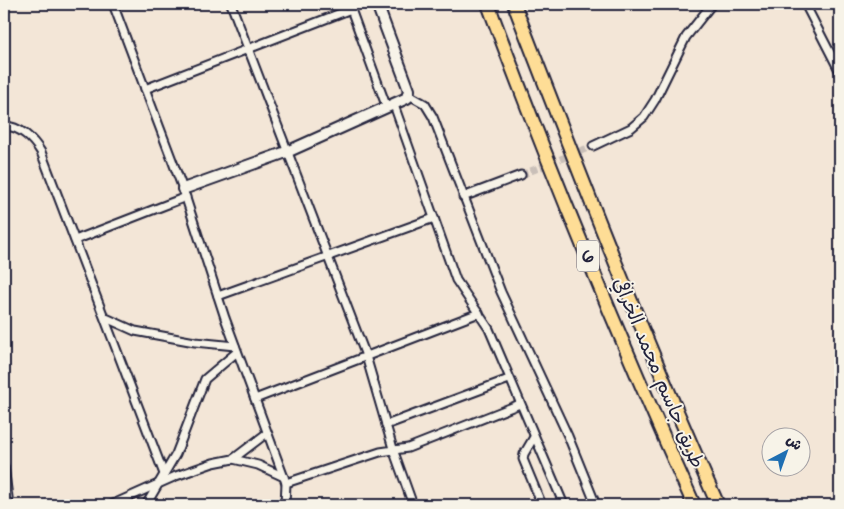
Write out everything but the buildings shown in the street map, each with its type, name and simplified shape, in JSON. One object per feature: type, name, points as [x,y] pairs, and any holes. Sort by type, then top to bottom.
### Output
[{"type":"highway","name":"طريق جاسم محمد الخرافي","points":[[488,4],[540,141],[694,505]]},
{"type":"highway","name":"طريق جاسم محمد الخرافي","points":[[514,4],[618,270],[678,415],[718,505]]},
{"type":"street","points":[[112,4],[184,193],[236,349],[285,480],[285,505]]},
{"type":"street","points":[[231,4],[289,150],[366,356],[394,452],[414,505]]},
{"type":"street","points":[[377,4],[409,90],[409,95]]},
{"type":"street","points":[[592,146],[631,128],[644,117],[656,100],[686,37],[712,4]]},
{"type":"street","points":[[804,4],[840,72]]},
{"type":"street","points":[[145,90],[350,7],[434,218],[456,280],[463,294],[479,313],[489,329],[564,505]]},
{"type":"street","points":[[76,240],[390,107],[409,95]]},
{"type":"street","points":[[409,95],[422,101],[431,112],[505,300],[568,436],[596,505]]},
{"type":"street","points":[[4,126],[15,128],[29,137],[38,147],[76,240],[164,474]]},
{"type":"street","points":[[463,197],[521,175]]},
{"type":"street","points":[[218,296],[434,218]]},
{"type":"street","points":[[255,399],[479,313]]},
{"type":"street","points":[[106,318],[135,331],[236,349]]},
{"type":"street","points":[[146,505],[176,454],[205,379],[236,349]]},
{"type":"street","points":[[386,425],[509,378]]},
{"type":"street","points":[[111,505],[159,482],[213,463],[233,459],[258,465],[285,480],[380,452],[394,452],[520,404]]},
{"type":"street","points":[[233,459],[267,433]]},
{"type":"street","points":[[534,437],[523,459],[542,505]]},
{"type":"street","points":[[4,466],[9,505]]},
{"type":"tunnel","points":[[521,175],[593,146]]}]
